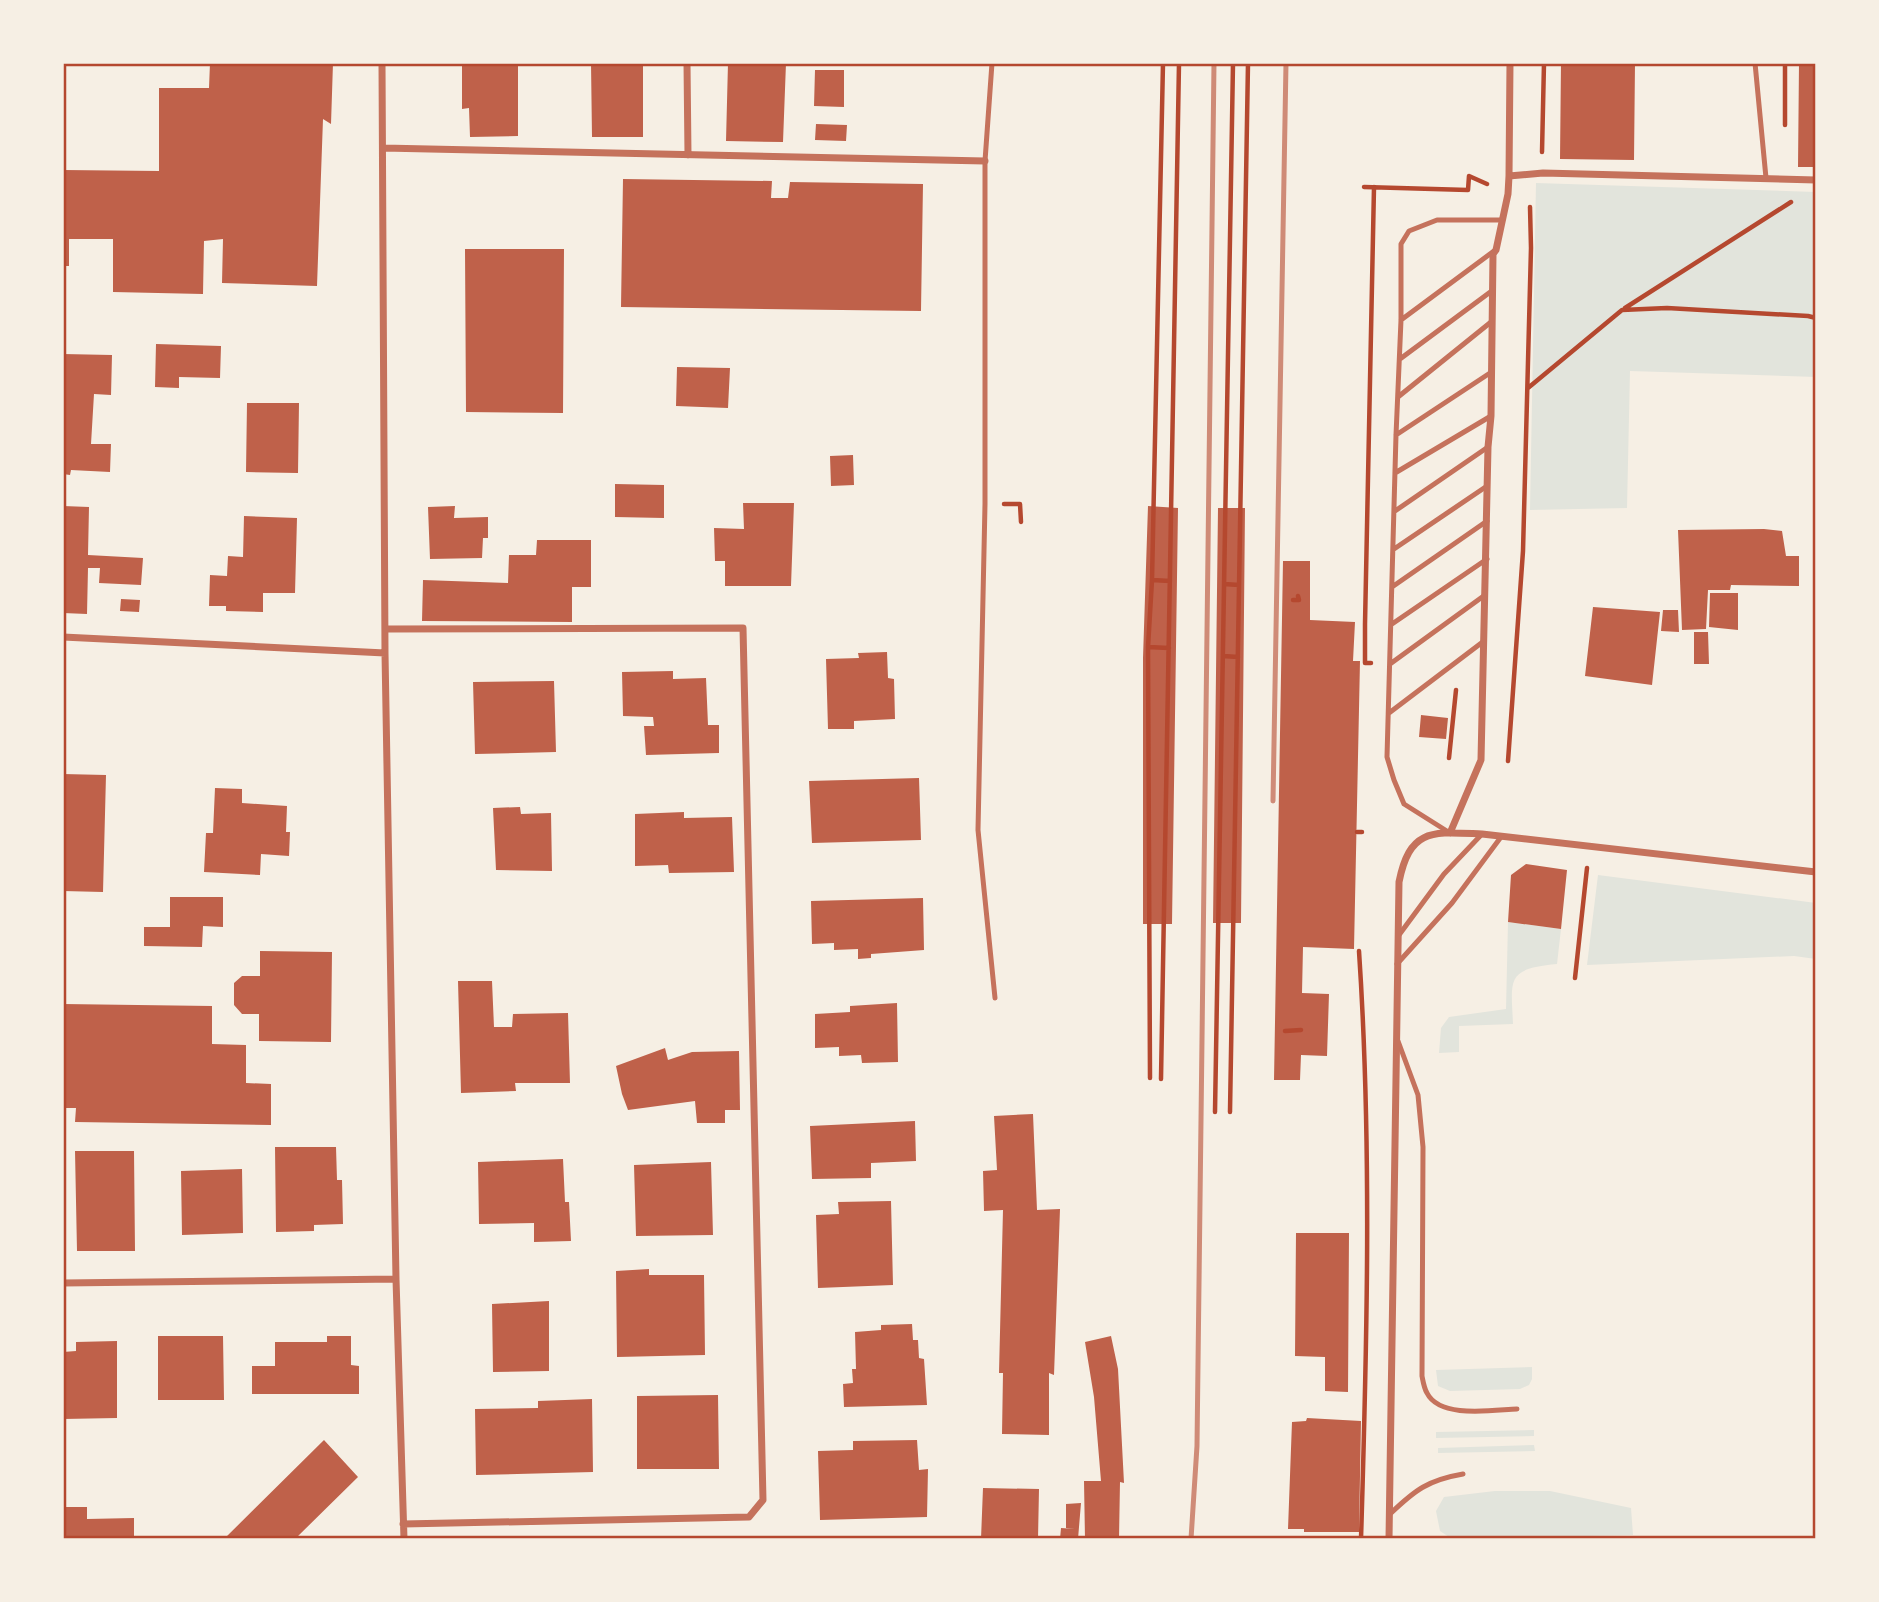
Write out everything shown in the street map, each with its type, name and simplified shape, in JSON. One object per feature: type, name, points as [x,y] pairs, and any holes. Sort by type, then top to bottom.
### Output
[{"type":"street","points":[[382,63],[385,653],[396,1279],[404,1539]]},
{"type":"street","points":[[687,63],[688,155]]},
{"type":"street","points":[[1450,832],[1481,760],[1493,254],[1496,250],[1509,176],[1510,63]]},
{"type":"street","points":[[383,148],[985,162]]},
{"type":"street","points":[[1509,176],[1544,173],[1816,180]]},
{"type":"street","points":[[386,629],[743,628],[763,1500],[749,1517],[403,1524]]},
{"type":"street","points":[[63,638],[385,653]]},
{"type":"street","points":[[1389,1539],[1399,882],[1402,863],[1415,842],[1425,836],[1450,832],[1482,834],[1816,872]]},
{"type":"street","points":[[63,1283],[396,1279]]},
{"type":"lane","points":[[992,63],[985,162],[985,504],[978,830],[995,998]]},
{"type":"lane","points":[[1755,63],[1766,178]]},
{"type":"lane","points":[[1450,832],[1405,804],[1387,757],[1400,359],[1401,244],[1409,232],[1437,219],[1502,219]]},
{"type":"lane","points":[[1401,320],[1496,250]]},
{"type":"lane","points":[[1400,359],[1493,290]]},
{"type":"lane","points":[[1398,397],[1491,322]]},
{"type":"lane","points":[[1396,435],[1490,373]]},
{"type":"lane","points":[[1395,473],[1491,416]]},
{"type":"lane","points":[[1395,511],[1489,447]]},
{"type":"lane","points":[[1394,549],[1489,484]]},
{"type":"lane","points":[[1392,587],[1487,521]]},
{"type":"lane","points":[[1392,624],[1487,559]]},
{"type":"lane","points":[[1390,664],[1485,595]]},
{"type":"lane","points":[[1389,713],[1484,640]]},
{"type":"lane","points":[[1399,935],[1444,874],[1482,834]]},
{"type":"lane","points":[[1396,966],[1452,903],[1502,837]]},
{"type":"lane","points":[[1396,1035],[1418,1095],[1423,1147],[1422,1376],[1426,1392],[1431,1399],[1450,1409],[1467,1412],[1517,1409]]},
{"type":"lane","points":[[1390,1514],[1415,1490],[1438,1478],[1463,1474]]},
{"type":"path","points":[[1150,1078],[1148,647],[1152,580],[1163,63]]},
{"type":"path","points":[[1161,1079],[1179,63]]},
{"type":"path","points":[[1216,1112],[1233,63]]},
{"type":"path","points":[[1230,1112],[1248,63]]},
{"type":"path","points":[[1785,63],[1785,128]]},
{"type":"path","points":[[1365,663],[1374,187]]},
{"type":"path","points":[[1527,389],[1622,310],[1798,198]]},
{"type":"path","points":[[1508,761],[1523,551],[1530,202]]},
{"type":"path","points":[[1622,310],[1667,308],[1816,318]]},
{"type":"path","points":[[1152,580],[1170,581]]},
{"type":"path","points":[[1159,580],[1159,590]]},
{"type":"path","points":[[1224,584],[1239,585]]},
{"type":"path","points":[[1231,585],[1231,592]]},
{"type":"path","points":[[1148,647],[1169,648]]},
{"type":"path","points":[[1223,656],[1238,657]]},
{"type":"path","points":[[1449,758],[1456,686]]},
{"type":"path","points":[[1574,978],[1587,865]]},
{"type":"path","points":[[1359,951],[1366,1052],[1367,1213],[1361,1539]]},
{"type":"path","points":[[1285,1031],[1301,1030]]},
{"type":"shaded area","points":[[1536,183],[1816,192],[1816,377],[1630,371],[1627,508],[1530,510]]},
{"type":"shaded area","points":[[1598,875],[1816,903],[1816,959],[1794,956],[1587,965]]},
{"type":"shaded area","points":[[1508,922],[1561,929],[1557,964],[1528,969],[1515,979],[1512,996],[1513,1024],[1459,1026],[1459,1052],[1439,1053],[1441,1028],[1449,1017],[1506,1009]]},
{"type":"shaded area","points":[[1532,1367],[1529,1385],[1520,1389],[1450,1391],[1438,1386],[1436,1370]]},
{"type":"shaded area","points":[[1534,1430],[1534,1436],[1436,1438],[1436,1432]]},
{"type":"shaded area","points":[[1534,1445],[1535,1451],[1438,1453],[1438,1448]]},
{"type":"shaded area","points":[[1495,1491],[1550,1491],[1631,1508],[1633,1535],[1452,1539],[1440,1531],[1436,1511],[1444,1497]]},
{"type":"building","points":[[210,63],[333,63],[331,124],[323,119],[317,286],[222,283],[223,239],[204,241],[203,294],[113,292],[113,239],[69,239],[69,266],[63,266],[63,170],[159,171],[159,88],[209,88]]},
{"type":"building","points":[[462,63],[518,63],[518,136],[470,137],[469,108],[462,109]]},
{"type":"building","points":[[591,63],[643,63],[643,137],[592,137]]},
{"type":"building","points":[[728,63],[786,63],[783,142],[726,141]]},
{"type":"building","points":[[1561,63],[1635,63],[1634,160],[1560,159]]},
{"type":"building","points":[[1799,63],[1816,63],[1816,167],[1798,167]]},
{"type":"building","points":[[815,70],[844,70],[844,107],[814,106]]},
{"type":"building","points":[[816,124],[847,125],[846,141],[815,140]]},
{"type":"building","points":[[623,179],[772,181],[771,198],[788,198],[790,182],[923,184],[921,311],[621,307]]},
{"type":"building","points":[[465,249],[564,249],[563,413],[466,412]]},
{"type":"building","points":[[156,344],[221,346],[220,378],[179,377],[179,388],[155,387]]},
{"type":"building","points":[[63,354],[112,355],[111,395],[94,394],[91,444],[111,444],[110,472],[71,470],[70,475],[63,474]]},
{"type":"building","points":[[677,367],[730,368],[728,408],[676,406]]},
{"type":"building","points":[[247,403],[299,403],[298,473],[246,472]]},
{"type":"building","points":[[853,455],[854,485],[831,486],[830,456]]},
{"type":"building","points":[[615,484],[664,485],[664,518],[615,517]]},
{"type":"building","points":[[743,503],[794,503],[791,586],[725,586],[725,561],[715,561],[714,528],[744,529]]},
{"type":"building","points":[[63,506],[89,507],[88,555],[143,558],[141,585],[99,583],[100,568],[88,568],[87,614],[63,613]]},
{"type":"building","points":[[455,506],[454,518],[488,517],[488,538],[483,538],[482,558],[430,559],[428,507]]},
{"type":"building","points":[[1148,506],[1178,508],[1172,924],[1143,924],[1143,658]]},
{"type":"building","points":[[1218,508],[1245,508],[1241,923],[1213,923]]},
{"type":"building","points":[[244,516],[297,518],[295,593],[263,593],[263,612],[226,611],[226,606],[209,606],[210,575],[227,576],[228,556],[243,557]]},
{"type":"building","points":[[1678,530],[1782,531],[1786,556],[1799,556],[1799,586],[1731,585],[1730,590],[1708,590],[1706,629],[1682,630]]},
{"type":"building","points":[[537,540],[591,540],[591,587],[572,587],[572,622],[422,621],[423,580],[508,583],[509,555],[536,555]]},
{"type":"building","points":[[1283,561],[1310,561],[1310,620],[1355,622],[1353,661],[1360,661],[1354,949],[1303,947],[1302,993],[1329,994],[1327,1056],[1301,1055],[1300,1080],[1274,1080]]},
{"type":"building","points":[[1710,593],[1738,593],[1738,630],[1709,627]]},
{"type":"building","points":[[121,599],[140,600],[139,612],[120,611]]},
{"type":"building","points":[[1593,607],[1660,612],[1652,685],[1585,676]]},
{"type":"building","points":[[1663,610],[1678,610],[1679,632],[1661,631]]},
{"type":"building","points":[[1694,632],[1708,632],[1709,664],[1694,664]]},
{"type":"building","points":[[887,652],[888,678],[894,679],[895,719],[854,721],[854,729],[828,729],[826,659],[859,658],[858,653]]},
{"type":"building","points":[[673,671],[673,679],[706,678],[708,725],[719,725],[719,753],[646,755],[644,726],[654,726],[653,717],[623,716],[622,672]]},
{"type":"building","points":[[554,681],[556,752],[475,754],[473,682]]},
{"type":"building","points":[[1421,715],[1448,718],[1446,739],[1419,737]]},
{"type":"building","points":[[63,774],[106,775],[103,892],[63,891]]},
{"type":"building","points":[[919,778],[921,840],[812,843],[809,781]]},
{"type":"building","points":[[215,788],[242,789],[242,803],[287,806],[289,856],[261,854],[260,875],[204,872],[206,833],[213,833]]},
{"type":"building","points":[[520,807],[521,814],[551,813],[552,871],[496,870],[493,808]]},
{"type":"building","points":[[684,812],[684,818],[732,817],[734,872],[669,873],[668,865],[635,866],[635,814]]},
{"type":"building","points":[[1526,864],[1567,870],[1561,929],[1508,922],[1511,875]]},
{"type":"building","points":[[170,897],[223,897],[223,927],[203,926],[202,947],[144,946],[144,927],[170,927]]},
{"type":"building","points":[[923,898],[924,950],[871,954],[871,958],[858,959],[858,949],[834,950],[834,943],[812,944],[811,901]]},
{"type":"building","points":[[260,951],[332,952],[331,1042],[259,1041],[259,1014],[242,1014],[234,1005],[234,983],[242,976],[260,976]]},
{"type":"building","points":[[458,981],[492,981],[494,1027],[512,1027],[513,1014],[568,1013],[570,1083],[515,1083],[516,1091],[461,1093]]},
{"type":"building","points":[[897,1003],[898,1062],[862,1063],[861,1055],[839,1056],[839,1047],[815,1048],[815,1014],[850,1012],[850,1006]]},
{"type":"building","points":[[63,1004],[212,1006],[212,1044],[246,1045],[246,1083],[271,1084],[271,1125],[75,1122],[76,1108],[63,1108]]},
{"type":"building","points":[[665,1048],[668,1060],[692,1052],[739,1051],[740,1110],[725,1110],[725,1123],[697,1123],[695,1101],[628,1110],[616,1066]]},
{"type":"building","points":[[1033,1114],[1037,1210],[1060,1209],[1054,1375],[1049,1373],[1049,1435],[1002,1434],[1003,1373],[999,1373],[1003,1210],[984,1211],[983,1171],[997,1170],[994,1116]]},
{"type":"building","points":[[915,1121],[916,1161],[871,1163],[871,1178],[812,1179],[810,1126]]},
{"type":"building","points":[[275,1147],[336,1147],[337,1180],[342,1180],[343,1224],[314,1225],[314,1231],[276,1232]]},
{"type":"building","points":[[75,1151],[134,1151],[135,1251],[77,1251]]},
{"type":"building","points":[[563,1159],[565,1202],[569,1202],[571,1241],[534,1242],[534,1223],[479,1224],[478,1162]]},
{"type":"building","points":[[711,1162],[713,1235],[636,1236],[634,1165]]},
{"type":"building","points":[[242,1169],[243,1233],[182,1235],[181,1171]]},
{"type":"building","points":[[891,1201],[893,1285],[818,1288],[816,1215],[839,1214],[838,1202]]},
{"type":"building","points":[[1296,1233],[1349,1233],[1348,1392],[1325,1391],[1325,1357],[1295,1356]]},
{"type":"building","points":[[649,1269],[649,1275],[704,1275],[705,1355],[617,1357],[616,1271]]},
{"type":"building","points":[[549,1301],[549,1371],[493,1372],[492,1304]]},
{"type":"building","points":[[912,1324],[913,1340],[918,1340],[919,1358],[924,1359],[927,1405],[844,1407],[843,1384],[853,1383],[852,1369],[856,1369],[855,1332],[881,1330],[881,1325]]},
{"type":"building","points":[[158,1336],[223,1336],[224,1400],[158,1400]]},
{"type":"building","points":[[327,1336],[351,1336],[351,1365],[359,1366],[359,1394],[252,1394],[252,1366],[275,1366],[275,1342],[327,1342]]},
{"type":"building","points":[[1111,1336],[1118,1369],[1124,1483],[1120,1482],[1119,1539],[1085,1539],[1084,1481],[1101,1481],[1094,1397],[1085,1342]]},
{"type":"building","points":[[117,1341],[117,1418],[63,1419],[63,1352],[76,1351],[76,1342]]},
{"type":"building","points":[[718,1395],[719,1469],[637,1469],[637,1396]]},
{"type":"building","points":[[592,1399],[593,1472],[476,1475],[475,1409],[538,1408],[538,1401]]},
{"type":"building","points":[[1307,1418],[1361,1421],[1359,1532],[1304,1532],[1304,1529],[1288,1529],[1292,1422],[1306,1421]]},
{"type":"building","points":[[324,1440],[358,1477],[295,1539],[224,1539]]},
{"type":"building","points":[[917,1440],[919,1470],[928,1469],[927,1517],[820,1520],[818,1451],[853,1450],[853,1441]]},
{"type":"building","points":[[983,1488],[1039,1489],[1038,1539],[981,1539]]},
{"type":"building","points":[[1081,1503],[1078,1539],[1060,1539],[1061,1528],[1075,1529],[1066,1528],[1066,1504]]},
{"type":"building","points":[[63,1507],[87,1507],[87,1519],[134,1518],[134,1539],[63,1539]]},
{"type":"railway","points":[[1191,1539],[1197,1446],[1214,63]]},
{"type":"railway","points":[[1273,801],[1286,63]]}]
